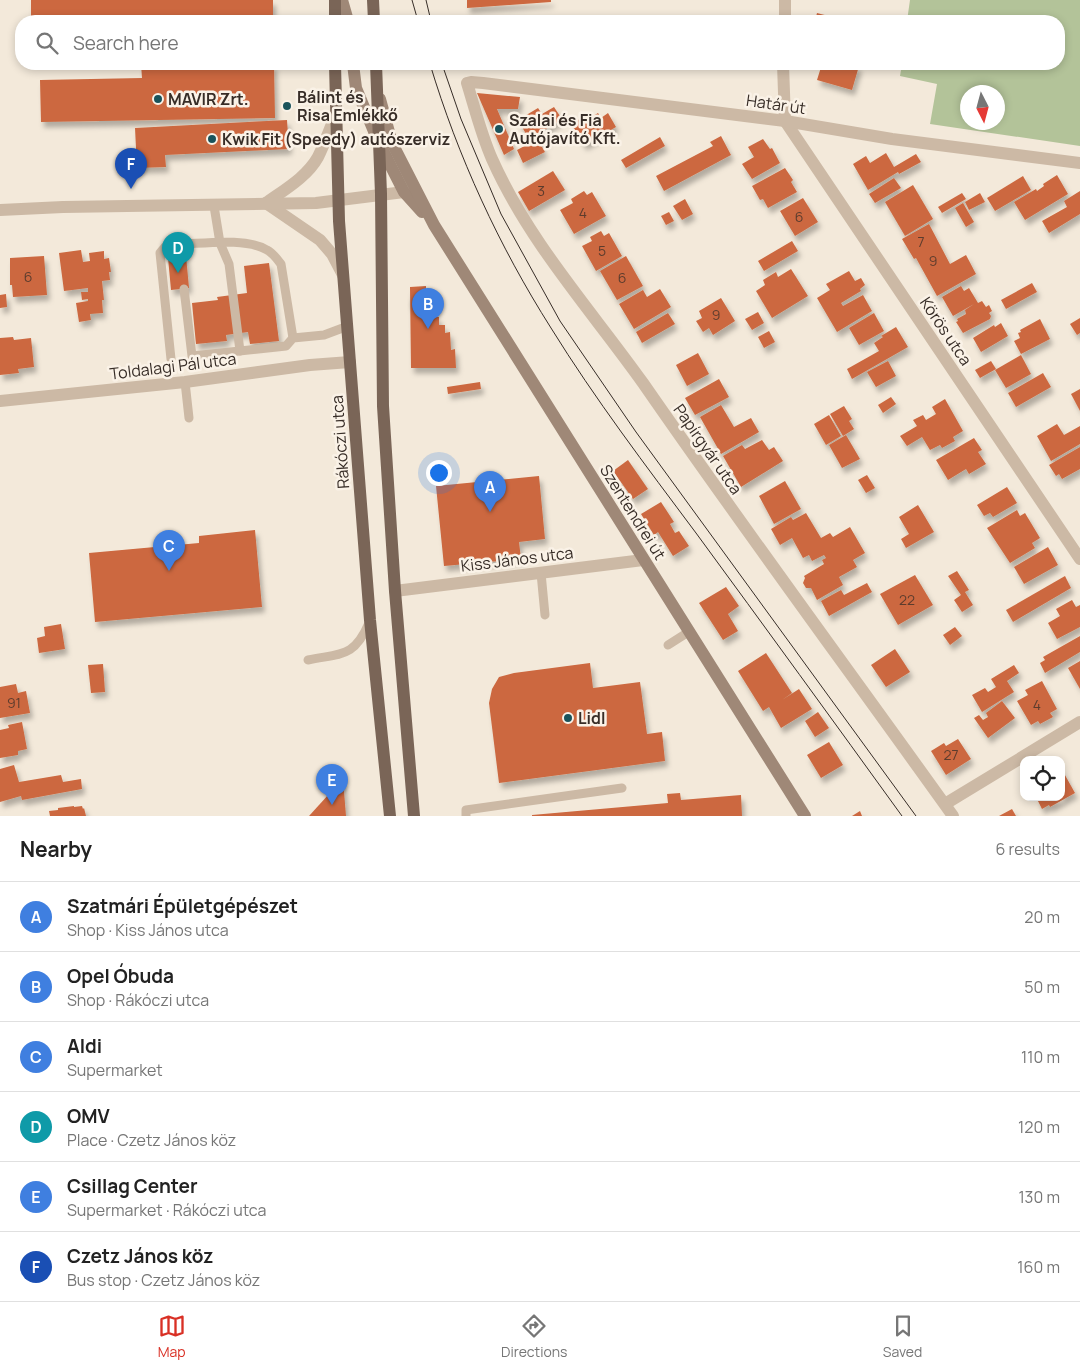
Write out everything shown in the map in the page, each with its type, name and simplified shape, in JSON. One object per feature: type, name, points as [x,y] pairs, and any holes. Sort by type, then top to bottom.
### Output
[{"type":"main road","points":[[335,0],[335,15]]},
{"type":"main road","points":[[342,0],[346,15]]},
{"type":"main road","points":[[373,0],[374,15]]},
{"type":"main road","name":"Rákóczi utca","points":[[335,70],[338,202],[370,620],[390,816]]},
{"type":"main road","name":"Szentendrei út","points":[[354,70],[356,88],[378,141],[404,192],[434,225]]},
{"type":"main road","name":"Szentendrei út","points":[[376,70],[377,90],[392,142],[434,225],[805,816]]},
{"type":"main road","points":[[377,90],[383,406],[395,591],[414,816]]},
{"type":"street","points":[[785,0],[785,15]]},
{"type":"street","points":[[783,70],[785,121]]},
{"type":"street","name":"Határ út","points":[[467,83],[483,83],[785,121],[892,140],[1080,163]]},
{"type":"street","name":"Papírgyár utca","points":[[467,83],[480,130],[492,160],[518,210],[534,235],[562,276],[632,368],[742,525],[953,816]]},
{"type":"street","points":[[266,203],[295,182],[310,168],[318,157],[336,114]]},
{"type":"street","name":"Körös utca","points":[[785,121],[1080,559]]},
{"type":"street","points":[[0,210],[63,207],[316,203],[338,202],[380,194],[404,192]]},
{"type":"street","points":[[266,203],[320,240],[332,254],[344,276]]},
{"type":"street","name":"Toldalagi Pál utca","points":[[0,401],[185,382],[310,365],[350,362]]},
{"type":"street","name":"Kiss János utca","points":[[395,591],[643,560]]},
{"type":"street","points":[[945,804],[1080,722]]},
{"type":"lane","points":[[214,206],[220,243],[229,264],[240,351]]},
{"type":"lane","points":[[171,359],[160,253],[165,246],[220,243],[254,245],[268,250],[276,256],[284,274],[293,338]]},
{"type":"lane","points":[[182,256],[184,244]]},
{"type":"lane","points":[[184,289],[192,356],[286,346],[293,338],[324,336],[348,326]]},
{"type":"lane","points":[[185,382],[189,418]]},
{"type":"lane","points":[[540,573],[545,615]]},
{"type":"lane","points":[[308,660],[346,653],[362,639],[370,620]]},
{"type":"lane","points":[[668,645],[690,631]]},
{"type":"lane","points":[[466,816],[466,810],[622,788]]},
{"type":"green space","points":[[910,0],[1080,0],[1080,146],[971,130],[1005,130],[1005,85],[960,85],[960,128],[930,124],[937,84],[900,76],[901,70],[1065,70],[1065,15],[908,15]]},
{"type":"building","points":[[31,0],[273,0],[273,15],[31,15]]},
{"type":"building","points":[[467,0],[551,0],[551,2],[467,8]]},
{"type":"building","name":"MAVIR Zrt.","points":[[141,70],[274,70],[275,118],[41,122],[40,80],[142,78]]},
{"type":"building","points":[[820,70],[858,70],[852,90],[817,80]]},
{"type":"building","name":"Szalai és Fia Autójavító Kft.","points":[[477,93],[520,97],[518,109],[497,109],[514,149],[504,155]]},
{"type":"building","points":[[554,107],[562,119],[529,139],[518,120],[538,108],[542,114]]},
{"type":"building","points":[[598,113],[601,118],[608,113],[616,127],[584,145],[571,124],[588,114],[590,118]]},
{"type":"building","name":"Kwik Fit (Speedy) autószerviz","points":[[287,120],[289,149],[165,155],[166,167],[137,168],[135,128]]},
{"type":"building","points":[[543,134],[547,140],[540,144],[545,152],[523,163],[517,150]]},
{"type":"building","points":[[721,136],[731,155],[664,191],[656,176],[713,146],[710,142]]},
{"type":"building","points":[[660,137],[665,146],[626,168],[621,160]]},
{"type":"building","points":[[763,139],[770,149],[772,148],[780,163],[752,179],[742,164],[754,157],[748,147]]},
{"type":"building","points":[[886,153],[894,167],[916,154],[921,162],[899,174],[898,172],[868,190],[853,164],[866,156],[870,163]]},
{"type":"building","points":[[785,168],[793,180],[791,182],[797,192],[768,208],[763,199],[760,200],[752,186]]},
{"type":"building","points":[[553,171],[565,190],[529,211],[518,192]]},
{"type":"building","points":[[1057,175],[1068,194],[1025,220],[1014,202],[1036,189],[1037,191],[1044,186],[1043,184]]},
{"type":"building","points":[[1023,176],[1031,190],[995,211],[987,198]]},
{"type":"building","points":[[894,178],[901,188],[875,203],[869,194]]},
{"type":"building","points":[[913,185],[933,219],[905,236],[885,202]]},
{"type":"building","points":[[584,191],[587,195],[592,192],[606,216],[574,234],[560,210],[573,203],[571,199]]},
{"type":"building","points":[[1080,191],[1080,214],[1049,233],[1042,221],[1067,207],[1064,201]]},
{"type":"building","points":[[962,193],[966,199],[942,213],[938,207]]},
{"type":"building","points":[[980,193],[985,202],[969,210],[965,202]]},
{"type":"building","points":[[803,198],[818,222],[795,236],[780,211]]},
{"type":"building","points":[[685,199],[693,214],[682,220],[673,206]]},
{"type":"building","points":[[963,203],[974,222],[966,227],[955,208]]},
{"type":"building","points":[[669,212],[674,221],[666,225],[661,216]]},
{"type":"building","points":[[929,224],[950,264],[966,255],[976,274],[937,296],[916,258],[914,259],[902,239]]},
{"type":"building","points":[[601,231],[604,236],[609,233],[622,256],[596,271],[582,246],[592,241],[590,237]]},
{"type":"building","points":[[792,241],[798,251],[764,271],[758,261]]},
{"type":"building","points":[[81,250],[83,262],[90,261],[89,253],[104,251],[104,259],[109,258],[111,272],[109,272],[110,280],[102,281],[103,313],[90,314],[91,320],[79,322],[76,303],[88,301],[88,299],[82,300],[81,292],[88,292],[88,288],[64,291],[59,253]]},
{"type":"building","points":[[44,256],[47,295],[13,297],[12,285],[10,285],[10,258]]},
{"type":"building","points":[[186,256],[189,288],[171,290],[168,258]]},
{"type":"building","points":[[626,256],[643,286],[617,300],[600,271]]},
{"type":"building","points":[[269,263],[279,341],[250,344],[248,332],[226,335],[227,341],[196,344],[192,303],[218,300],[217,297],[247,293],[244,266]]},
{"type":"building","points":[[791,269],[808,296],[772,318],[756,291],[765,285],[763,280],[776,272],[778,277]]},
{"type":"building","points":[[849,271],[855,281],[861,278],[865,285],[860,289],[861,291],[841,303],[843,306],[863,295],[872,311],[837,332],[817,298],[830,290],[826,284]]},
{"type":"building","points":[[1032,283],[1037,292],[1006,309],[1001,300]]},
{"type":"building","points":[[426,286],[426,301],[434,301],[434,317],[439,317],[439,325],[445,325],[445,333],[450,332],[451,350],[455,349],[456,368],[411,368],[410,287]]},
{"type":"building","points":[[961,286],[964,291],[969,288],[978,303],[982,301],[986,307],[989,305],[992,311],[989,313],[990,319],[963,333],[956,322],[958,321],[957,319],[966,314],[965,310],[974,304],[953,316],[942,297]]},
{"type":"building","points":[[660,289],[671,307],[634,329],[619,304],[643,290],[647,297]]},
{"type":"building","points":[[6,294],[7,307],[0,308],[0,295]]},
{"type":"building","points":[[721,298],[735,321],[713,335],[709,328],[703,332],[696,321],[702,318],[699,311]]},
{"type":"building","points":[[758,312],[764,323],[752,330],[745,319]]},
{"type":"building","points":[[668,313],[675,324],[642,343],[636,332]]},
{"type":"building","points":[[874,313],[884,331],[859,345],[849,328]]},
{"type":"building","points":[[1080,318],[1080,333],[1077,335],[1070,324]]},
{"type":"building","points":[[1040,319],[1050,339],[1021,354],[1014,341],[1020,338],[1018,333]]},
{"type":"building","points":[[1001,323],[1008,336],[981,352],[973,338],[994,325],[995,327]]},
{"type":"building","points":[[896,327],[908,347],[852,379],[847,369],[879,351],[874,343],[883,337],[881,336]]},
{"type":"building","points":[[769,331],[775,342],[764,348],[758,337]]},
{"type":"building","points":[[13,337],[14,340],[31,338],[34,367],[18,369],[19,373],[0,375],[0,338]]},
{"type":"building","points":[[698,353],[709,374],[687,386],[676,365]]},
{"type":"building","points":[[1021,355],[1031,374],[1006,388],[995,370]]},
{"type":"building","points":[[888,361],[896,376],[876,387],[867,372]]},
{"type":"building","points":[[991,361],[996,369],[980,378],[975,370]]},
{"type":"building","points":[[1043,373],[1051,387],[1016,407],[1008,393]]},
{"type":"building","points":[[719,379],[729,397],[695,415],[685,398]]},
{"type":"building","points":[[480,382],[481,389],[448,394],[447,387]]},
{"type":"building","points":[[1080,389],[1080,411],[1071,394]]},
{"type":"building","points":[[891,397],[896,404],[883,413],[878,405]]},
{"type":"building","points":[[945,399],[963,431],[953,437],[955,441],[942,448],[940,445],[930,450],[922,437],[907,446],[900,436],[917,426],[913,420],[923,415],[926,420],[936,414],[932,407]]},
{"type":"building","points":[[721,405],[734,427],[751,418],[759,432],[721,454],[700,417]]},
{"type":"building","points":[[844,406],[852,419],[849,421],[854,429],[843,436],[830,414]]},
{"type":"building","points":[[829,415],[841,436],[826,445],[814,424]]},
{"type":"building","points":[[1057,424],[1064,435],[1080,426],[1080,444],[1051,461],[1037,436]]},
{"type":"building","points":[[846,435],[860,459],[842,468],[829,445]]},
{"type":"building","points":[[974,438],[982,450],[978,452],[986,464],[969,474],[966,469],[948,480],[936,460]]},
{"type":"building","points":[[762,440],[769,450],[774,447],[783,461],[741,487],[723,456],[742,445],[745,449]]},
{"type":"building","points":[[1080,447],[1080,469],[1062,479],[1059,474],[1056,476],[1049,465]]},
{"type":"building","points":[[628,460],[648,489],[633,499],[613,471]]},
{"type":"building","points":[[867,475],[875,488],[866,493],[858,480]]},
{"type":"building","points":[[539,476],[545,539],[519,542],[521,559],[444,566],[436,486]]},
{"type":"building","points":[[785,481],[801,509],[774,524],[759,496]]},
{"type":"building","points":[[1007,487],[1017,503],[993,517],[990,513],[984,516],[977,505]]},
{"type":"building","points":[[661,502],[674,522],[670,524],[675,533],[679,531],[689,546],[673,556],[658,532],[654,535],[641,514]]},
{"type":"building","points":[[918,505],[934,532],[906,548],[901,539],[909,534],[899,517]]},
{"type":"building","points":[[1017,510],[1020,516],[1025,513],[1040,538],[1032,543],[1035,548],[1010,563],[987,528]]},
{"type":"building","points":[[806,513],[821,538],[830,533],[833,537],[850,527],[865,553],[853,560],[857,567],[839,577],[843,585],[817,600],[811,588],[806,588],[803,583],[804,576],[824,564],[822,560],[826,558],[824,555],[812,561],[809,555],[803,558],[792,538],[780,545],[771,529],[791,517],[793,520]]},
{"type":"building","points":[[255,530],[262,607],[95,622],[89,553],[199,543],[199,536]]},
{"type":"building","points":[[1048,547],[1058,565],[1024,584],[1014,567]]},
{"type":"building","points":[[957,571],[969,590],[965,592],[973,605],[962,612],[954,600],[961,595],[948,576]]},
{"type":"building","points":[[915,575],[933,605],[898,625],[880,594]]},
{"type":"building","points":[[1065,576],[1071,588],[1013,622],[1006,610]]},
{"type":"building","points":[[867,583],[872,592],[829,616],[821,601],[841,590],[844,595]]},
{"type":"building","points":[[726,587],[739,606],[728,614],[738,631],[723,640],[699,603]]},
{"type":"building","points":[[1072,600],[1076,607],[1080,605],[1080,627],[1057,639],[1048,623],[1060,616],[1056,609]]},
{"type":"building","points":[[61,624],[65,649],[39,653],[37,638],[45,636],[44,627]]},
{"type":"building","points":[[955,627],[962,636],[950,645],[943,635]]},
{"type":"building","points":[[1080,636],[1080,652],[1045,673],[1040,663],[1045,660],[1043,657]]},
{"type":"building","points":[[895,649],[910,672],[886,687],[871,665]]},
{"type":"building","points":[[766,653],[792,693],[782,700],[799,689],[812,709],[781,728],[769,707],[763,711],[738,671]]},
{"type":"building","points":[[1080,661],[1080,689],[1068,668]]},
{"type":"building","name":"Lidl","points":[[590,663],[593,688],[640,682],[647,734],[662,732],[665,761],[499,783],[489,703],[492,689],[499,677],[514,673]]},
{"type":"building","points":[[103,664],[105,692],[91,693],[88,665]]},
{"type":"building","points":[[1014,665],[1019,673],[1007,681],[1014,692],[982,712],[972,695],[985,688],[988,692],[996,687],[991,679]]},
{"type":"building","points":[[1042,681],[1057,709],[1050,713],[1053,717],[1040,724],[1038,721],[1031,725],[1017,701],[1028,695],[1025,690]]},
{"type":"building","points":[[16,684],[18,693],[26,691],[30,713],[0,718],[0,687]]},
{"type":"building","points":[[1002,701],[1015,718],[988,738],[974,718],[979,715],[983,720],[988,717],[986,713]]},
{"type":"building","points":[[818,712],[829,728],[815,737],[805,721]]},
{"type":"building","points":[[22,722],[27,749],[18,751],[18,755],[0,758],[0,730],[9,728],[8,725]]},
{"type":"building","points":[[958,739],[971,759],[946,775],[931,751],[944,743],[946,746]]},
{"type":"building","points":[[829,742],[843,765],[821,778],[807,755]]},
{"type":"building","points":[[14,765],[19,782],[61,775],[63,782],[81,779],[82,789],[22,800],[21,796],[0,802],[0,769]]},
{"type":"building","points":[[1065,775],[1075,793],[1065,799]]},
{"type":"building","points":[[343,779],[346,816],[309,816],[329,794]]},
{"type":"building","points":[[680,793],[681,800],[741,795],[742,816],[532,816],[668,803],[667,794]]},
{"type":"building","points":[[1038,801],[1061,801],[1050,807],[1049,805],[1042,809]]},
{"type":"building","points":[[82,806],[86,816],[50,816],[49,811]]},
{"type":"building","points":[[1012,809],[1016,816],[999,816]]},
{"type":"building","points":[[860,811],[862,816],[852,816]]},
{"type":"tram line","points":[[412,0],[416,15]]},
{"type":"tram line","points":[[426,0],[430,15]]},
{"type":"tram line","points":[[432,70],[453,133],[497,233],[551,328],[621,432],[902,816]]},
{"type":"tram line","points":[[444,70],[461,119],[501,214],[560,321],[636,432],[916,816]]},
{"type":"place","name":"MAVIR Zrt.","points":[[158,99]]},
{"type":"place","name":"Bálint és Risa Emlékkő","points":[[287,106]]},
{"type":"place","name":"Szalai és Fia Autójavító Kft.","points":[[499,129]]},
{"type":"place","name":"Kwik Fit (Speedy) autószerviz","points":[[212,139]]},
{"type":"place","name":"Czetz János köz","points":[[131,189]]},
{"type":"place","name":"OMV","points":[[178,273]]},
{"type":"place","name":"Opel Óbuda","points":[[428,329]]},
{"type":"place","name":"Szatmári Épületgépészet","points":[[490,512]]},
{"type":"place","name":"Aldi","points":[[169,571]]},
{"type":"place","name":"Lidl","points":[[568,718]]},
{"type":"place","name":"Csillag Center","points":[[332,805]]}]
